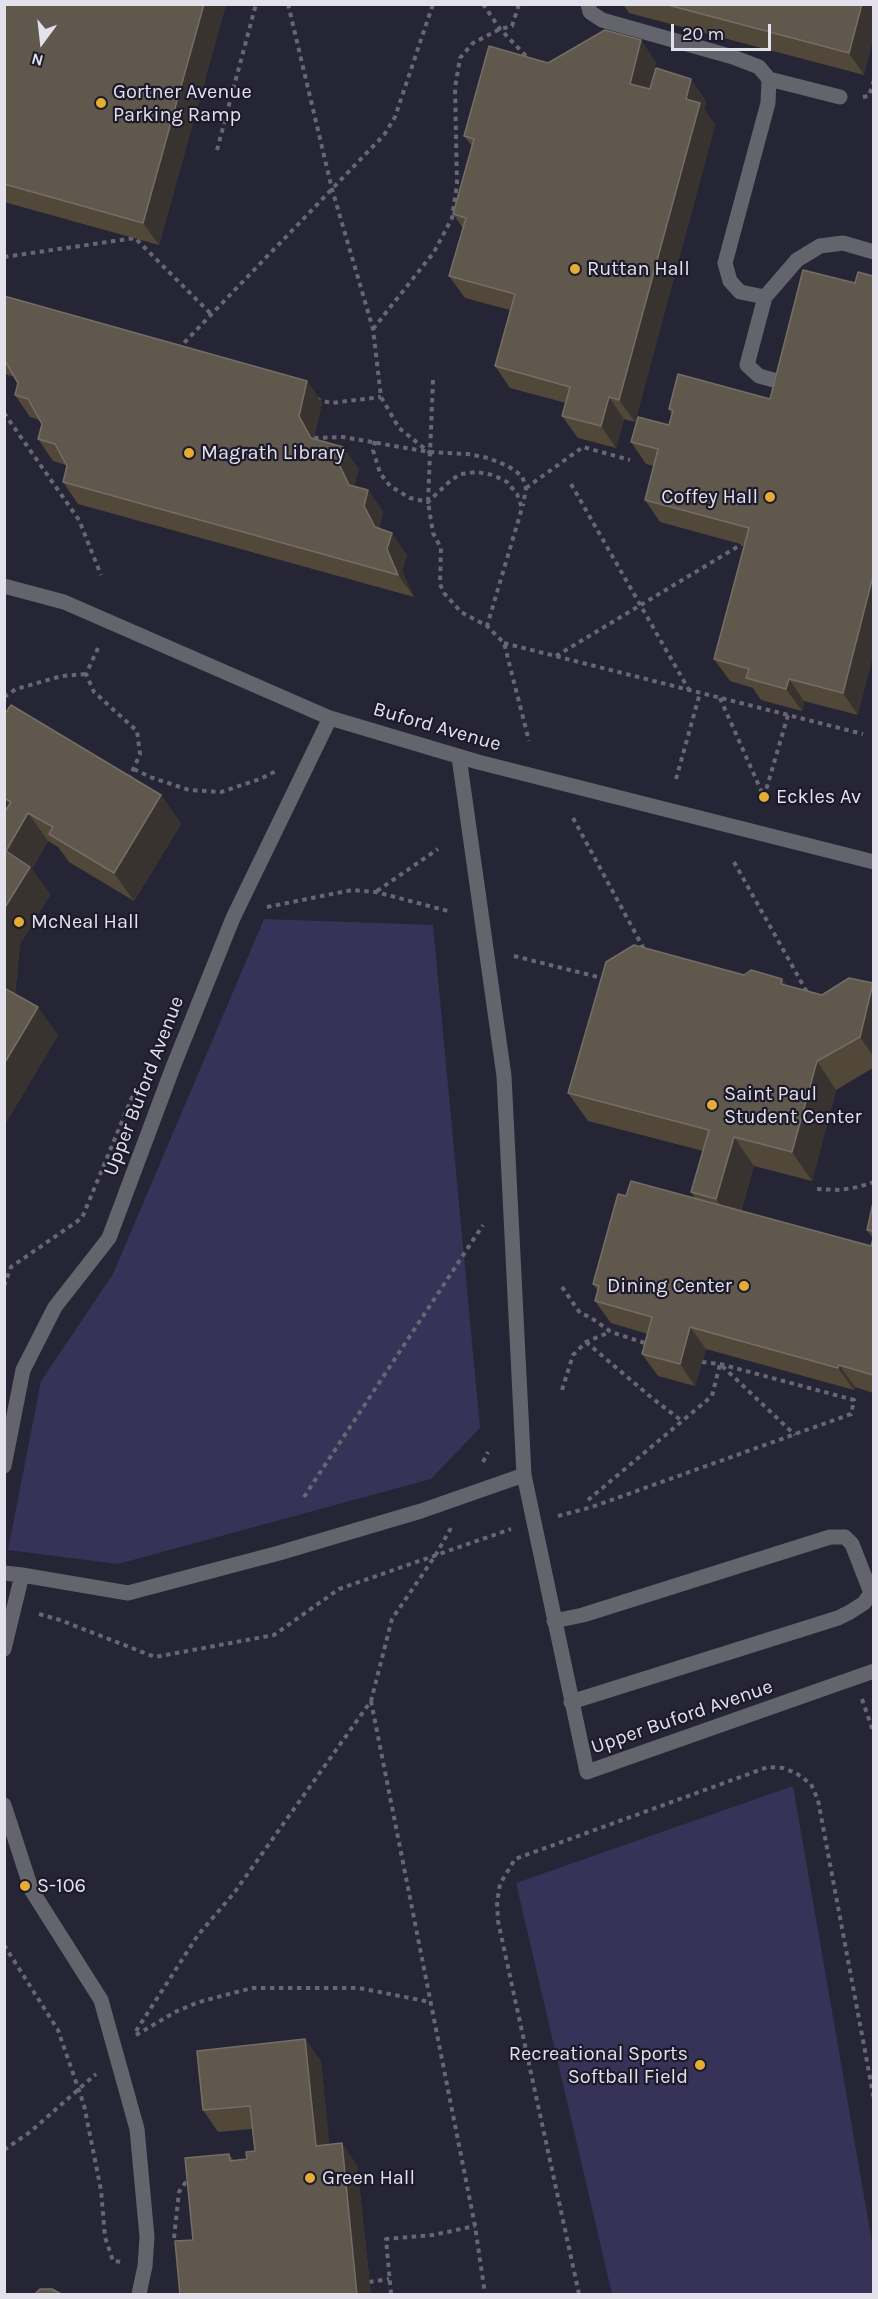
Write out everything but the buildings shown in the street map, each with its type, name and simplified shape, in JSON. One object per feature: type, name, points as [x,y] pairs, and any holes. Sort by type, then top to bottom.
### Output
[{"type":"street","points":[[588,4],[590,12],[602,20],[733,57],[759,68],[769,80],[840,97]]},
{"type":"street","points":[[765,297],[741,292],[730,281],[725,263],[768,103],[769,80]]},
{"type":"street","points":[[794,386],[759,376],[747,366],[765,297],[797,260],[820,246],[843,243],[873,252]]},
{"type":"street","name":"Buford Avenue","points":[[4,586],[64,602],[330,718],[459,757],[873,862]]},
{"type":"street","name":"Upper Buford Avenue","points":[[4,1466],[23,1370],[55,1307],[109,1238],[173,1067],[233,918],[330,718]]},
{"type":"street","name":"Upper Buford Avenue","points":[[459,757],[504,1076],[524,1475],[532,1522],[587,1772],[873,1671]]},
{"type":"street","points":[[4,1573],[128,1593],[279,1553],[421,1511],[524,1475]]},
{"type":"street","points":[[554,1621],[583,1615],[830,1537],[845,1537],[852,1544],[871,1593],[864,1603],[838,1618],[572,1702]]},
{"type":"street","points":[[4,1649],[22,1575]]},
{"type":"street","points":[[4,1805],[32,1891],[101,2000],[137,2129],[147,2237],[145,2266],[139,2295]]},
{"type":"path","points":[[217,150],[256,4]]},
{"type":"path","points":[[288,4],[332,189],[373,329],[381,397],[399,428],[429,452]]},
{"type":"path","points":[[171,356],[384,135],[395,117],[433,4]]},
{"type":"path","points":[[483,4],[500,29],[532,62]]},
{"type":"path","points":[[373,329],[434,252],[452,218],[456,184],[456,72],[460,58],[473,43],[500,29],[512,26],[519,4]]},
{"type":"path","points":[[4,257],[135,238],[210,313]]},
{"type":"path","points":[[433,380],[428,502],[433,533],[441,548],[440,584],[444,593],[461,612],[487,626],[504,643],[529,741]]},
{"type":"path","points":[[308,397],[331,403],[381,397]]},
{"type":"path","points":[[4,413],[79,520],[101,575]]},
{"type":"path","points":[[314,438],[343,437],[429,452],[468,454],[488,458],[508,466],[522,476],[526,488],[522,508],[487,626]]},
{"type":"path","points":[[375,441],[373,450],[380,473],[390,486],[410,498],[428,502]]},
{"type":"path","points":[[526,488],[583,447],[630,460]]},
{"type":"path","points":[[428,502],[451,480],[461,474],[477,472],[493,475],[507,483],[517,494],[522,508]]},
{"type":"path","points":[[571,484],[689,690]]},
{"type":"path","points":[[556,656],[742,544]]},
{"type":"path","points":[[504,643],[863,734]]},
{"type":"path","points":[[98,648],[86,674],[94,692],[137,731],[140,754],[124,790]]},
{"type":"path","points":[[4,697],[16,689],[62,676],[86,674]]},
{"type":"path","points":[[676,779],[700,693]]},
{"type":"path","points":[[720,698],[764,797],[788,715]]},
{"type":"path","points":[[134,769],[189,790],[221,792],[260,779],[282,768]]},
{"type":"path","points":[[573,818],[650,960]]},
{"type":"path","points":[[376,892],[438,849]]},
{"type":"path","points":[[734,862],[810,997],[799,994]]},
{"type":"path","points":[[233,918],[260,908],[352,890],[376,892],[448,911]]},
{"type":"path","points":[[514,956],[614,982]]},
{"type":"path","points":[[4,1287],[10,1267],[82,1218],[138,1084]]},
{"type":"path","points":[[818,1189],[840,1190],[873,1182]]},
{"type":"path","points":[[304,1497],[483,1225]]},
{"type":"path","points":[[562,1287],[580,1313],[611,1332],[654,1346]]},
{"type":"path","points":[[562,1390],[573,1355],[586,1341],[611,1332]]},
{"type":"path","points":[[586,1341],[652,1398],[682,1420]]},
{"type":"path","points":[[39,1614],[155,1657],[274,1635],[339,1589],[532,1522],[592,1507],[851,1414],[854,1400],[720,1364],[702,1362]]},
{"type":"path","points":[[588,1500],[712,1396],[720,1364]]},
{"type":"path","points":[[720,1364],[795,1435]]},
{"type":"path","points":[[430,2002],[359,1988],[252,1988],[200,2002],[133,2037],[198,1935],[234,1893],[371,1701],[392,1619],[435,1556],[459,1513],[465,1495],[488,1452]]},
{"type":"path","points":[[855,1679],[873,1734]]},
{"type":"path","points":[[371,1701],[475,2226],[485,2295]]},
{"type":"path","points":[[579,2295],[498,1921],[496,1902],[500,1884],[515,1859],[768,1767],[783,1768],[796,1773],[811,1784],[818,1800],[873,2098]]},
{"type":"path","points":[[4,1945],[58,2030],[84,2105],[101,2190],[105,2236],[112,2260],[145,2266]]},
{"type":"path","points":[[4,2150],[30,2132],[78,2088],[117,2057]]},
{"type":"path","points":[[173,2245],[179,2192],[185,2183],[200,2176]]},
{"type":"path","points":[[391,2295],[386,2239],[433,2235],[475,2226]]},
{"type":"path","points":[[369,2282],[389,2279]]},
{"type":"shaded area","points":[[264,919],[433,925],[480,1428],[431,1479],[118,1564],[8,1550],[41,1381],[113,1274]]},
{"type":"shaded area","name":"Recreational Sports Softball Field","points":[[793,1786],[873,2248],[873,2294],[612,2294],[516,1883]]},
{"type":"place","name":"Gortner Avenue Parking Ramp","points":[[101,103]]},
{"type":"place","name":"Ruttan Hall","points":[[575,269]]},
{"type":"place","name":"Magrath Library","points":[[189,453]]},
{"type":"place","name":"Coffey Hall","points":[[770,497]]},
{"type":"place","name":"Eckles Av","points":[[764,797]]},
{"type":"place","name":"McNeal Hall","points":[[19,922]]},
{"type":"place","name":"Saint Paul Student Center","points":[[712,1105]]},
{"type":"place","name":"Dining Center","points":[[744,1286]]},
{"type":"place","name":"S-106","points":[[25,1886]]},
{"type":"place","name":"Recreational Sports Softball Field","points":[[700,2065]]},
{"type":"place","name":"Green Hall","points":[[310,2178]]}]
